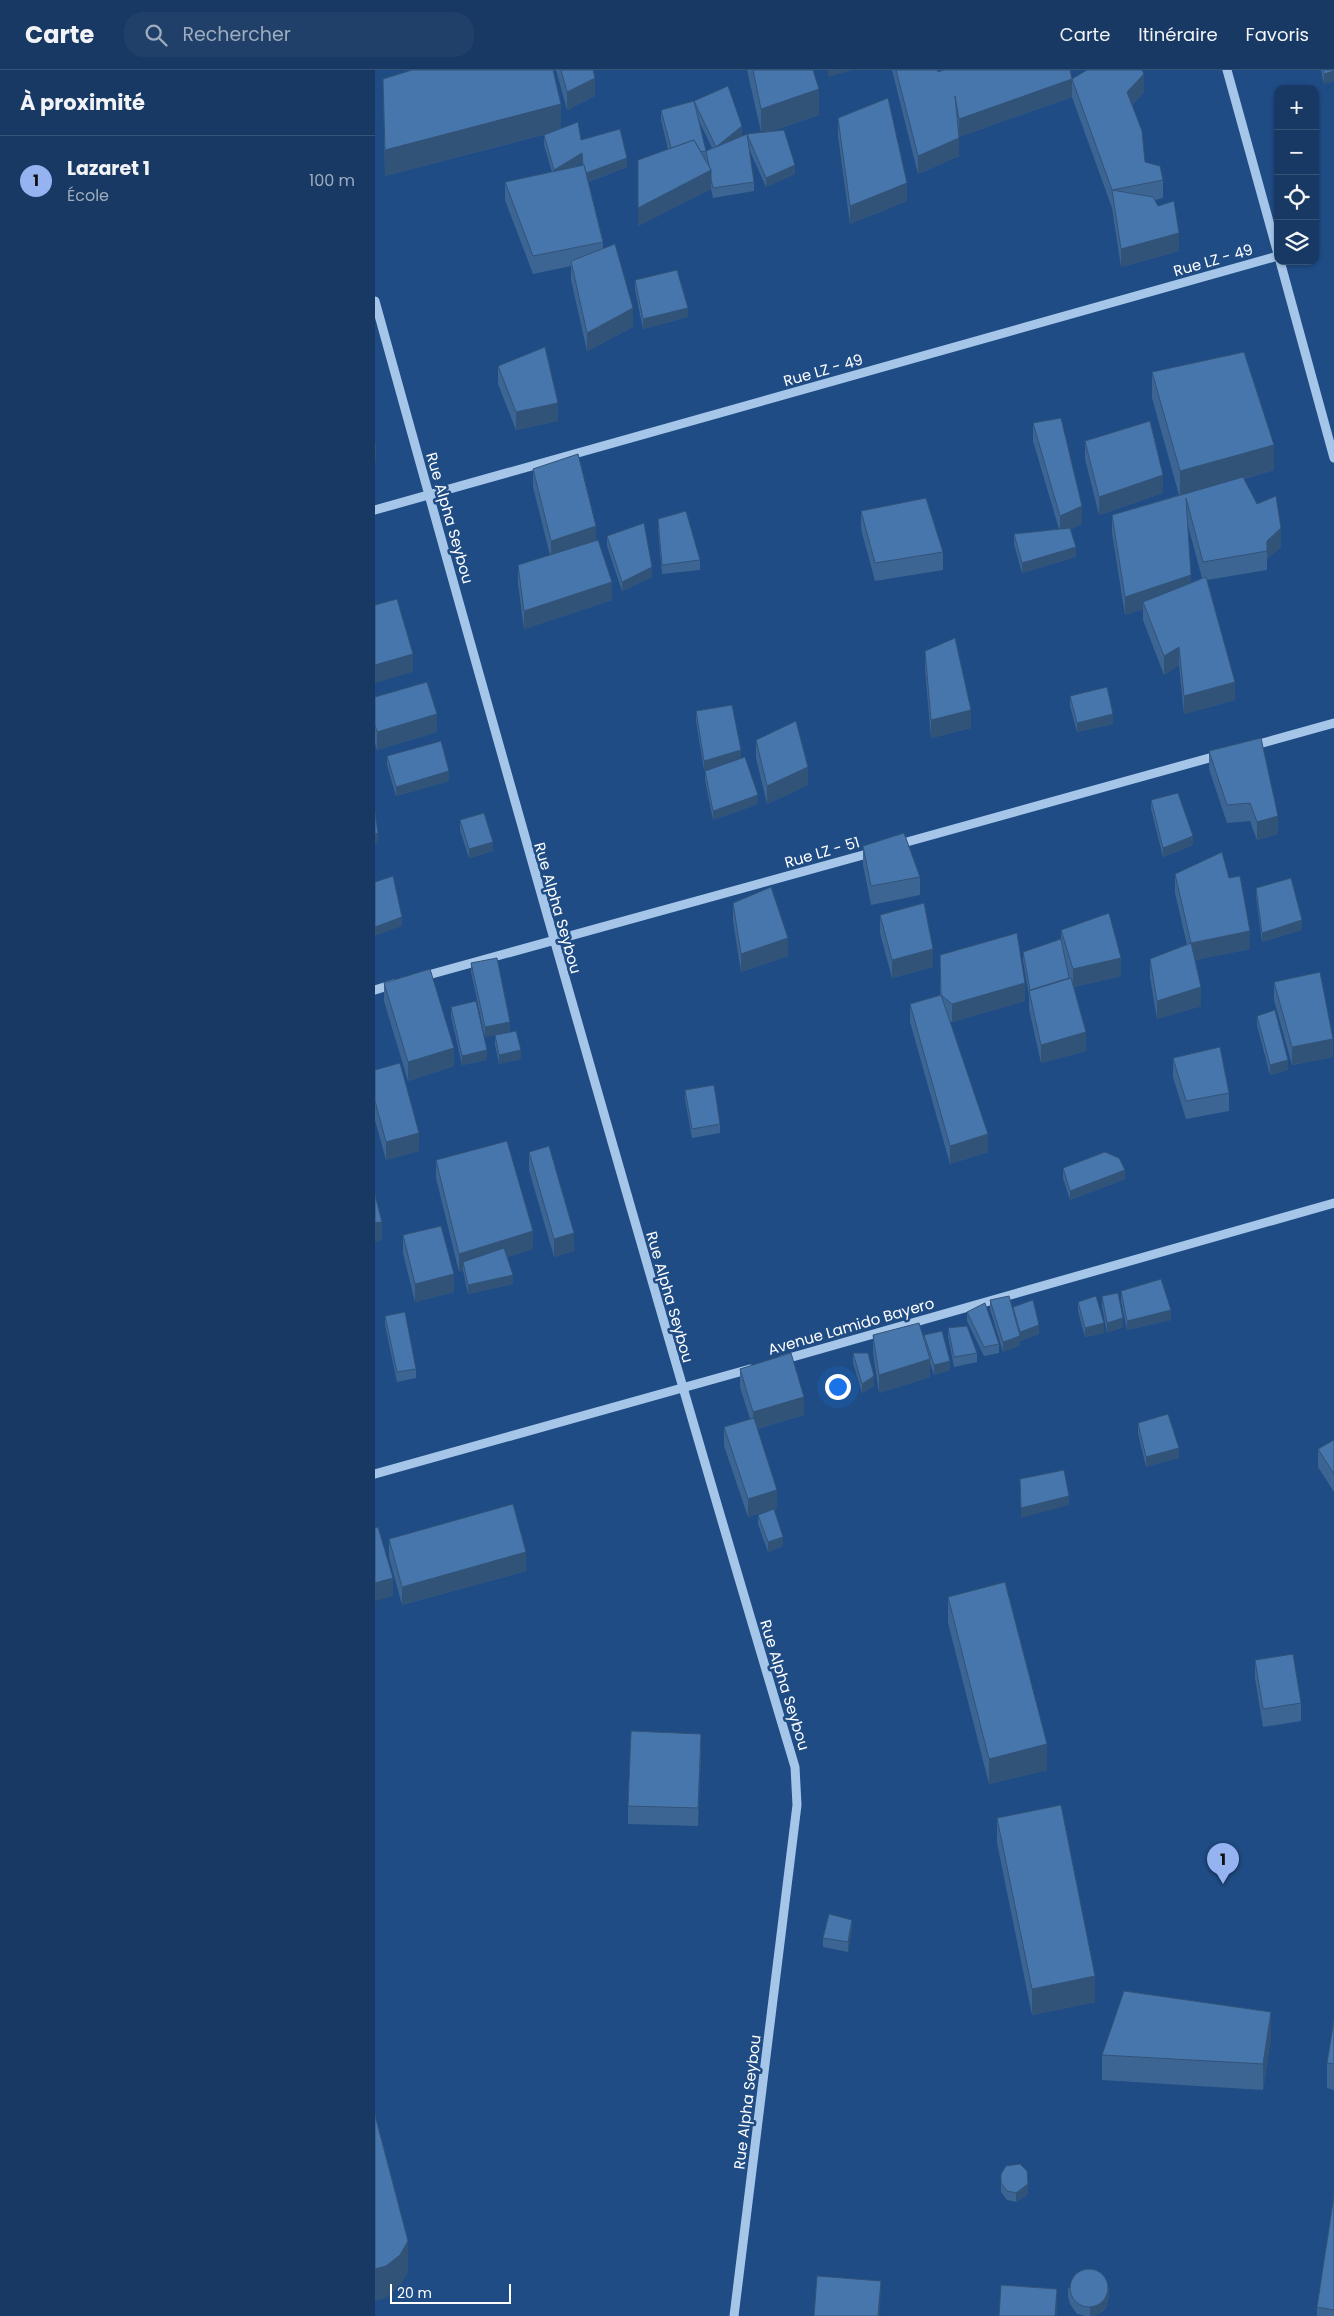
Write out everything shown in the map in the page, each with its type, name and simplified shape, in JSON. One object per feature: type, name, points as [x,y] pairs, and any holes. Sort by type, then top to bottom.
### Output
[{"type":"street","points":[[1227,70],[1274,240]]},
{"type":"street","name":"Rue LZ - 49","points":[[375,510],[1274,256]]},
{"type":"street","points":[[1281,265],[1334,458]]},
{"type":"street","name":"Rue Alpha Seybou","points":[[375,300],[553,941],[682,1389],[795,1767],[797,1806],[734,2316]]},
{"type":"street","points":[[1239,750],[1334,723]]},
{"type":"street","name":"Rue LZ - 51","points":[[375,990],[1229,752]]},
{"type":"street","name":"Avenue Lamido Bayero","points":[[768,1364],[1334,1203]]},
{"type":"street","name":"Avenue Lamido Bayero","points":[[375,1474],[759,1367]]},
{"type":"building","points":[[412,70],[553,70],[561,104],[385,150],[383,79]]},
{"type":"building","points":[[561,70],[593,70],[595,78],[567,92]]},
{"type":"building","points":[[753,70],[813,70],[819,89],[761,109]]},
{"type":"building","points":[[896,70],[937,70],[938,72],[944,70],[1070,70],[1072,79],[959,119],[955,96],[959,138],[918,156]]},
{"type":"building","points":[[1087,70],[1142,70],[1144,74],[1127,92],[1142,131],[1145,162],[1160,166],[1163,180],[1112,190],[1072,79]]},
{"type":"building","points":[[1323,70],[1334,70],[1334,71],[1324,74]]},
{"type":"building","points":[[728,86],[742,126],[716,147],[694,101]]},
{"type":"building","points":[[888,98],[907,183],[850,206],[838,118]]},
{"type":"building","points":[[694,101],[706,151],[701,152],[694,140],[671,148],[661,110]]},
{"type":"building","points":[[578,122],[581,140],[620,129],[627,158],[586,173],[582,153],[554,170],[544,135]]},
{"type":"building","points":[[784,130],[795,165],[766,178],[747,134]]},
{"type":"building","points":[[747,134],[754,182],[713,188],[706,151]]},
{"type":"building","points":[[694,140],[711,170],[638,208],[638,160]]},
{"type":"building","points":[[584,165],[603,242],[533,256],[505,182]]},
{"type":"building","points":[[1112,190],[1153,197],[1158,206],[1174,201],[1179,233],[1121,249]]},
{"type":"building","points":[[615,244],[633,308],[587,333],[571,261]]},
{"type":"building","points":[[677,270],[688,308],[643,319],[635,280]]},
{"type":"building","points":[[545,347],[558,403],[516,412],[498,366]]},
{"type":"building","points":[[1244,352],[1274,445],[1180,471],[1152,372]]},
{"type":"building","points":[[1061,418],[1082,506],[1060,516],[1033,423]]},
{"type":"building","points":[[1150,421],[1163,475],[1099,497],[1085,441]]},
{"type":"building","points":[[578,454],[596,526],[551,541],[533,469]]},
{"type":"building","points":[[1243,477],[1257,504],[1276,496],[1281,528],[1267,541],[1267,551],[1203,562],[1186,498],[1191,575],[1125,597],[1112,515]]},
{"type":"building","points":[[926,498],[943,552],[875,563],[861,511]]},
{"type":"building","points":[[686,511],[700,560],[662,565],[658,519]]},
{"type":"building","points":[[644,523],[652,567],[622,582],[607,536]]},
{"type":"building","points":[[1070,528],[1076,547],[1022,563],[1014,534]]},
{"type":"building","points":[[598,540],[612,582],[524,611],[518,565]]},
{"type":"building","points":[[1206,577],[1235,682],[1184,696],[1179,647],[1164,656],[1143,602]]},
{"type":"building","points":[[397,599],[413,654],[375,665],[375,605]]},
{"type":"building","points":[[955,638],[971,710],[931,720],[925,651]]},
{"type":"building","points":[[427,682],[437,714],[377,732],[375,725],[375,697]]},
{"type":"building","points":[[1107,687],[1113,714],[1077,723],[1070,696]]},
{"type":"building","points":[[732,705],[741,750],[704,761],[696,711]]},
{"type":"building","points":[[796,721],[808,767],[767,786],[756,740]]},
{"type":"building","points":[[1261,738],[1278,816],[1257,822],[1250,803],[1227,805],[1209,751]]},
{"type":"building","points":[[441,741],[449,771],[396,787],[387,756]]},
{"type":"building","points":[[745,757],[758,795],[713,811],[705,771]]},
{"type":"building","points":[[1178,793],[1193,836],[1163,848],[1151,800]]},
{"type":"building","points":[[375,813],[378,833],[375,834]]},
{"type":"building","points":[[484,813],[493,842],[469,849],[460,820]]},
{"type":"building","points":[[904,833],[920,877],[871,886],[863,846]]},
{"type":"building","points":[[1222,852],[1229,878],[1240,876],[1250,931],[1191,943],[1175,874]]},
{"type":"building","points":[[393,876],[402,917],[375,927],[375,882]]},
{"type":"building","points":[[1291,878],[1302,920],[1262,933],[1256,888]]},
{"type":"building","points":[[771,887],[788,938],[741,954],[733,903]]},
{"type":"building","points":[[924,903],[933,949],[892,960],[880,915]]},
{"type":"building","points":[[1109,913],[1121,958],[1073,969],[1061,930]]},
{"type":"building","points":[[1017,933],[1025,983],[952,1004],[941,995],[940,955]]},
{"type":"building","points":[[1061,939],[1069,978],[1030,990],[1023,952]]},
{"type":"building","points":[[1191,943],[1201,987],[1157,1001],[1150,959]]},
{"type":"building","points":[[497,958],[510,1022],[485,1027],[471,963]]},
{"type":"building","points":[[430,969],[454,1048],[408,1062],[384,983]]},
{"type":"building","points":[[1320,972],[1333,1039],[1292,1047],[1274,982]]},
{"type":"building","points":[[1071,978],[1086,1032],[1041,1045],[1029,991]]},
{"type":"building","points":[[941,995],[988,1134],[950,1146],[910,1004]]},
{"type":"building","points":[[476,1001],[487,1050],[462,1056],[451,1007]]},
{"type":"building","points":[[1275,1010],[1288,1060],[1270,1065],[1257,1016]]},
{"type":"building","points":[[516,1031],[521,1050],[499,1055],[495,1035]]},
{"type":"building","points":[[1220,1047],[1229,1093],[1186,1101],[1173,1058]]},
{"type":"building","points":[[400,1063],[419,1133],[386,1142],[375,1101],[375,1070]]},
{"type":"building","points":[[714,1085],[720,1124],[692,1129],[685,1090]]},
{"type":"building","points":[[507,1141],[533,1231],[459,1254],[436,1160]]},
{"type":"building","points":[[549,1146],[574,1233],[554,1239],[529,1152]]},
{"type":"building","points":[[1105,1152],[1119,1158],[1125,1170],[1070,1191],[1063,1168]]},
{"type":"building","points":[[375,1195],[382,1222],[375,1223]]},
{"type":"building","points":[[441,1226],[454,1274],[415,1284],[403,1235]]},
{"type":"building","points":[[504,1248],[513,1275],[468,1285],[463,1262]]},
{"type":"building","points":[[1161,1279],[1171,1310],[1127,1321],[1121,1291]]},
{"type":"building","points":[[1118,1293],[1123,1318],[1107,1323],[1102,1296]]},
{"type":"building","points":[[1009,1296],[1020,1336],[1003,1342],[990,1300]]},
{"type":"building","points":[[1096,1296],[1104,1323],[1085,1328],[1078,1302]]},
{"type":"building","points":[[1033,1300],[1039,1325],[1020,1332],[1013,1307]]},
{"type":"building","points":[[985,1303],[999,1344],[984,1347],[967,1312]]},
{"type":"building","points":[[405,1312],[416,1369],[397,1372],[385,1316]]},
{"type":"building","points":[[919,1323],[930,1359],[879,1375],[873,1335]]},
{"type":"building","points":[[967,1326],[977,1353],[954,1357],[948,1328]]},
{"type":"building","points":[[942,1331],[950,1361],[934,1365],[924,1335]]},
{"type":"building","points":[[791,1353],[804,1397],[753,1412],[740,1369]]},
{"type":"building","points":[[853,1353],[868,1353],[874,1376],[862,1384]]},
{"type":"building","points":[[1168,1414],[1179,1448],[1146,1457],[1138,1423]]},
{"type":"building","points":[[754,1418],[777,1490],[748,1499],[724,1427]]},
{"type":"building","points":[[1334,1440],[1334,1474],[1318,1449]]},
{"type":"building","points":[[1064,1470],[1069,1496],[1021,1508],[1020,1479]]},
{"type":"building","points":[[513,1504],[526,1552],[402,1587],[389,1539]]},
{"type":"building","points":[[774,1509],[783,1537],[768,1542],[758,1515]]},
{"type":"building","points":[[378,1527],[393,1578],[375,1583],[375,1528]]},
{"type":"building","points":[[1005,1582],[1047,1744],[989,1759],[948,1597]]},
{"type":"building","points":[[1293,1654],[1301,1703],[1263,1709],[1255,1660]]},
{"type":"building","points":[[631,1731],[701,1734],[698,1808],[628,1806]]},
{"type":"building","points":[[1061,1805],[1095,1976],[1032,1989],[997,1818]]},
{"type":"building","points":[[829,1914],[852,1920],[848,1942],[823,1938]]},
{"type":"building","points":[[1124,1991],[1271,2012],[1263,2064],[1102,2055]]},
{"type":"building","points":[[1334,2020],[1334,2064],[1327,2063]]},
{"type":"building","points":[[375,2115],[408,2241],[400,2255],[386,2266],[375,2269]]},
{"type":"building","points":[[1020,2164],[1027,2171],[1028,2184],[1016,2193],[1007,2191],[1001,2183],[1001,2174],[1006,2166]]},
{"type":"building","points":[[1334,2196],[1334,2310],[1317,2307]]},
{"type":"building","points":[[1089,2269],[1103,2274],[1108,2288],[1103,2302],[1089,2307],[1075,2302],[1070,2288],[1075,2274]]},
{"type":"building","points":[[817,2276],[881,2281],[878,2316],[814,2316]]},
{"type":"building","points":[[1001,2285],[1057,2289],[1055,2316],[999,2316]]},
{"type":"place","name":"Lazaret 1","points":[[1223,1884]]}]
